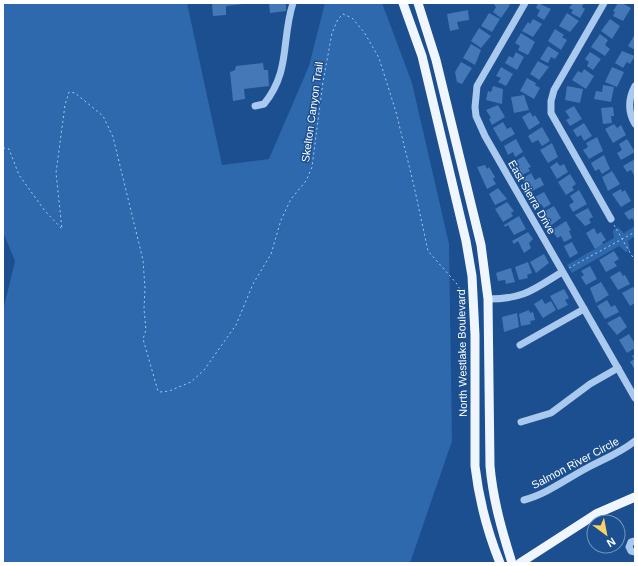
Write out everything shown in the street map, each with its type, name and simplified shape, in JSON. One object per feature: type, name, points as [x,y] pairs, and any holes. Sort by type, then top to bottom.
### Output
[{"type":"main road","name":"North Westlake Boulevard","points":[[403,3],[422,56],[459,206],[466,241],[473,300],[475,335],[475,466],[480,498],[489,536],[500,563]]},
{"type":"main road","points":[[418,3],[436,60],[481,245],[488,299],[490,466],[498,519],[512,563]]},
{"type":"main road","points":[[520,563],[596,514],[635,497]]},
{"type":"street","points":[[255,106],[264,104],[277,84],[285,60],[288,28],[293,3]]},
{"type":"street","name":"East Sierra Drive","points":[[525,3],[477,86],[475,107],[476,116],[485,136],[635,398]]},
{"type":"street","points":[[604,3],[554,90],[551,101],[551,113],[611,219]]},
{"type":"street","points":[[635,86],[630,102],[630,113],[635,124]]},
{"type":"street","points":[[488,299],[508,299],[520,296],[562,272]]},
{"type":"street","points":[[520,345],[584,309]]},
{"type":"street","points":[[521,422],[551,413],[590,384],[618,368]]},
{"type":"street","name":"Salmon River Circle","points":[[524,500],[539,496],[587,468],[614,456],[635,441]]},
{"type":"street","points":[[635,541],[631,542],[629,547],[635,552]]},
{"type":"path","name":"Skelton Canyon Trail","points":[[3,148],[8,149],[19,176],[40,205],[62,229],[56,173],[65,105],[69,92],[75,93],[102,116],[113,136],[143,260],[146,330],[143,339],[154,370],[155,384],[158,391],[163,392],[178,388],[191,382],[204,370],[232,332],[256,278],[271,254],[281,220],[291,199],[309,175],[315,154],[323,82],[332,33],[338,19],[343,14],[352,18],[364,32],[379,58],[396,112],[428,251],[457,284],[465,299],[473,300]]},
{"type":"path","points":[[611,219],[635,261]]},
{"type":"path","points":[[562,272],[635,232]]},
{"type":"shaded area","points":[[3,3],[187,3],[222,165],[269,159],[309,66],[325,3],[382,3],[412,83],[449,244],[452,441],[410,563],[3,563],[3,311],[15,261],[3,232]]},
{"type":"shaded area","points":[[635,226],[635,236],[628,241],[630,250],[626,252],[619,246],[572,273],[567,265],[614,238],[613,230],[618,227],[624,233]]},
{"type":"building","points":[[212,3],[244,4],[226,6],[226,15],[213,16]]},
{"type":"building","points":[[269,3],[286,3],[286,11],[270,13]]},
{"type":"building","points":[[493,3],[506,3],[510,5],[501,18],[493,12],[496,7]]},
{"type":"building","points":[[538,3],[551,9],[544,20],[537,16],[540,10],[536,8]]},
{"type":"building","points":[[573,3],[584,3],[582,7],[585,9],[580,18],[571,13],[573,10],[569,8]]},
{"type":"building","points":[[618,3],[622,3],[631,8],[623,21],[613,16],[615,12],[613,11]]},
{"type":"building","points":[[468,10],[469,20],[457,22],[459,29],[450,31],[447,14]]},
{"type":"building","points":[[489,13],[500,19],[492,32],[481,26]]},
{"type":"building","points":[[567,13],[579,21],[570,32],[559,26]]},
{"type":"building","points":[[533,19],[542,24],[533,37],[522,31],[528,22],[530,24]]},
{"type":"building","points":[[610,19],[620,26],[612,39],[601,31]]},
{"type":"building","points":[[479,28],[491,36],[481,48],[471,41]]},
{"type":"building","points":[[555,29],[564,35],[562,37],[567,40],[561,50],[548,41]]},
{"type":"building","points":[[521,33],[535,42],[528,55],[518,50],[520,46],[515,43]]},
{"type":"building","points":[[600,34],[608,40],[605,45],[610,49],[605,56],[591,47]]},
{"type":"building","points":[[635,34],[635,50],[628,46]]},
{"type":"building","points":[[471,44],[481,50],[475,65],[463,58]]},
{"type":"building","points":[[548,46],[559,53],[555,59],[551,57],[548,63],[540,59]]},
{"type":"building","points":[[622,51],[635,56],[630,64],[627,62],[623,68],[615,63]]},
{"type":"building","points":[[516,52],[524,57],[517,70],[505,63],[509,56],[513,58]]},
{"type":"building","points":[[590,52],[601,59],[593,70],[587,66],[589,62],[585,59]]},
{"type":"building","points":[[538,61],[549,67],[539,80],[530,74]]},
{"type":"building","points":[[461,62],[472,68],[462,84],[457,82],[455,72]]},
{"type":"building","points":[[263,63],[264,70],[268,70],[269,86],[244,89],[245,99],[233,101],[230,72],[235,70],[236,66]]},
{"type":"building","points":[[501,67],[513,74],[506,86],[498,82],[501,78],[496,76]]},
{"type":"building","points":[[612,67],[624,72],[617,87],[605,82]]},
{"type":"building","points":[[584,69],[594,76],[586,89],[572,80],[578,71],[582,73]]},
{"type":"building","points":[[527,78],[536,83],[535,85],[540,88],[534,99],[520,91]]},
{"type":"building","points":[[603,85],[614,87],[611,102],[594,99],[596,91],[602,92]]},
{"type":"building","points":[[493,86],[503,89],[502,104],[486,100],[488,91],[491,92]]},
{"type":"building","points":[[567,86],[583,89],[580,103],[565,100]]},
{"type":"building","points":[[524,95],[529,110],[514,113],[511,97]]},
{"type":"building","points":[[498,105],[505,117],[492,125],[489,119],[491,118],[486,110]]},
{"type":"building","points":[[574,106],[582,119],[570,126],[566,120],[570,118],[565,111]]},
{"type":"building","points":[[613,107],[614,116],[611,116],[612,123],[603,124],[601,108]]},
{"type":"building","points":[[530,112],[533,117],[535,115],[540,123],[529,130],[522,117]]},
{"type":"building","points":[[503,122],[507,129],[511,127],[515,134],[501,142],[493,128]]},
{"type":"building","points":[[584,123],[592,136],[584,141],[581,135],[577,137],[573,130]]},
{"type":"building","points":[[614,124],[617,128],[621,125],[626,135],[613,143],[605,129]]},
{"type":"building","points":[[542,127],[550,141],[542,146],[538,140],[532,143],[528,136]]},
{"type":"building","points":[[597,137],[603,151],[589,159],[583,150],[588,147],[586,143]]},
{"type":"building","points":[[516,139],[523,152],[515,157],[513,152],[508,155],[504,146]]},
{"type":"building","points":[[627,139],[635,152],[621,160],[617,153],[622,150],[619,144]]},
{"type":"building","points":[[552,143],[558,157],[548,163],[540,150]]},
{"type":"building","points":[[604,155],[610,169],[602,174],[599,169],[595,171],[591,163]]},
{"type":"building","points":[[524,156],[531,167],[528,168],[530,171],[520,176],[514,162]]},
{"type":"building","points":[[635,159],[635,177],[631,170],[627,172],[623,166]]},
{"type":"building","points":[[557,162],[560,166],[564,164],[568,172],[557,179],[550,167]]},
{"type":"building","points":[[485,165],[487,169],[489,167],[495,177],[493,179],[496,184],[487,189],[477,167]]},
{"type":"building","points":[[612,171],[620,184],[608,191],[602,177]]},
{"type":"building","points":[[531,173],[535,180],[540,177],[544,185],[530,192],[522,179]]},
{"type":"building","points":[[570,174],[576,184],[572,187],[574,190],[566,195],[558,182]]},
{"type":"building","points":[[498,188],[507,199],[495,205],[489,194]]},
{"type":"building","points":[[621,189],[622,192],[625,190],[631,201],[621,207],[612,194]]},
{"type":"building","points":[[579,190],[587,204],[573,212],[569,205],[574,202],[570,196]]},
{"type":"building","points":[[544,192],[551,204],[544,208],[541,204],[537,206],[533,198]]},
{"type":"building","points":[[507,202],[514,211],[511,213],[513,216],[503,222],[495,209]]},
{"type":"building","points":[[554,206],[561,218],[550,226],[543,212]]},
{"type":"building","points":[[635,207],[635,223],[632,218],[629,220],[624,213]]},
{"type":"building","points":[[588,208],[593,217],[589,219],[591,223],[585,226],[575,215]]},
{"type":"building","points":[[519,216],[526,229],[514,235],[508,225],[505,227],[504,225]]},
{"type":"building","points":[[566,221],[571,230],[569,231],[572,238],[564,242],[561,236],[557,238],[552,230]]},
{"type":"building","points":[[594,228],[597,234],[601,232],[606,240],[595,249],[586,233]]},
{"type":"building","points":[[528,232],[533,239],[529,243],[531,248],[524,253],[518,241],[514,244],[512,241]]},
{"type":"building","points":[[572,242],[578,253],[570,258],[564,246]]},
{"type":"building","points":[[614,251],[619,259],[614,262],[617,266],[606,272],[599,260]]},
{"type":"building","points":[[544,254],[549,263],[536,273],[530,262]]},
{"type":"building","points":[[528,262],[532,273],[527,275],[528,278],[519,280],[515,267]]},
{"type":"building","points":[[590,266],[597,279],[586,285],[581,277],[584,275],[581,271]]},
{"type":"building","points":[[511,268],[515,282],[506,284],[505,280],[498,281],[496,273]]},
{"type":"building","points":[[620,271],[623,276],[625,275],[630,284],[618,290],[610,277]]},
{"type":"building","points":[[601,282],[609,295],[596,303],[590,288]]},
{"type":"building","points":[[633,287],[635,289],[635,303],[630,306],[622,293]]},
{"type":"building","points":[[564,289],[569,298],[565,300],[568,305],[558,310],[550,296]]},
{"type":"building","points":[[542,299],[545,304],[551,301],[556,310],[543,318],[534,304]]},
{"type":"building","points":[[607,300],[611,307],[615,305],[619,312],[605,319],[597,306]]},
{"type":"building","points":[[529,310],[530,313],[533,312],[535,320],[530,321],[531,324],[521,326],[519,314]]},
{"type":"building","points":[[517,313],[519,327],[504,332],[502,317]]},
{"type":"building","points":[[620,316],[627,327],[617,335],[607,323]]},
{"type":"building","points":[[629,334],[635,344],[635,348],[627,353],[619,340]]},
{"type":"building","points":[[635,354],[635,370],[630,362],[634,359],[632,356]]}]
